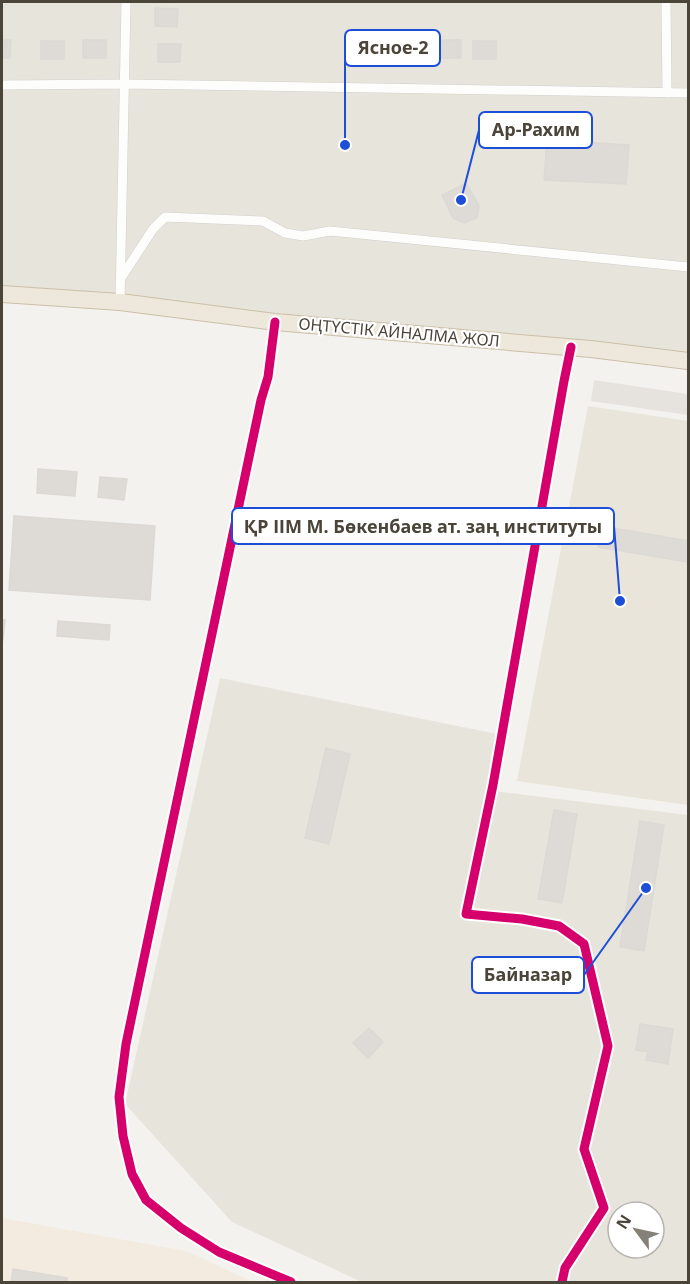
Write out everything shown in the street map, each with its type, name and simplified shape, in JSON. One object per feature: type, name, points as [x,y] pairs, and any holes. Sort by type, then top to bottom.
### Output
[{"type":"highway","name":"ОҢТҮСТІК АЙНАЛМА ЖОЛ","points":[[2,294],[120,302],[275,322],[571,347],[688,361]]},
{"type":"street","points":[[120,302],[126,2]]},
{"type":"street","points":[[666,2],[667,93]]},
{"type":"street","points":[[2,85],[125,84],[688,93]]},
{"type":"street","points":[[121,278],[153,229],[165,217],[263,221],[285,233],[303,236],[330,231],[688,267]]},
{"type":"street","points":[[275,322],[268,376],[261,400],[128,1033],[119,1097],[123,1136],[132,1174],[146,1200],[181,1228],[219,1252],[291,1282]]},
{"type":"street","points":[[562,1282],[565,1268],[604,1208],[584,1149],[608,1046],[584,944],[559,926],[522,919],[466,914],[495,774],[571,347]]},
{"type":"shaded area","points":[[2,2],[688,2],[688,360],[2,289]]},
{"type":"shaded area","points":[[594,380],[688,394],[688,415],[591,401]]},
{"type":"shaded area","points":[[588,406],[688,421],[688,805],[517,781]]},
{"type":"shaded area","points":[[220,678],[502,735],[494,791],[688,815],[688,1282],[362,1282],[232,1222],[125,1104]]},
{"type":"shaded area","points":[[2,1218],[186,1251],[253,1282],[2,1282]]},
{"type":"building","points":[[155,8],[178,9],[177,27],[155,26]]},
{"type":"building","points":[[2,40],[11,40],[10,58],[2,58]]},
{"type":"building","points":[[83,40],[106,40],[106,58],[83,58]]},
{"type":"building","points":[[438,40],[461,40],[461,58],[438,58]]},
{"type":"building","points":[[41,41],[64,41],[64,59],[41,59]]},
{"type":"building","points":[[473,41],[496,41],[496,59],[473,59]]},
{"type":"building","points":[[158,44],[181,44],[180,62],[158,62]]},
{"type":"building","points":[[547,140],[629,145],[626,184],[544,180]]},
{"type":"building","points":[[466,183],[479,206],[477,218],[464,223],[453,218],[442,195]]},
{"type":"building","points":[[38,469],[77,472],[75,496],[37,493]]},
{"type":"building","points":[[100,477],[127,479],[124,500],[98,497]]},
{"type":"building","points":[[14,516],[155,526],[150,600],[9,590]]},
{"type":"building","points":[[601,526],[688,541],[688,562],[598,547]]},
{"type":"building","points":[[2,619],[5,620],[3,640],[2,640]]},
{"type":"building","points":[[58,621],[110,625],[109,640],[57,636]]},
{"type":"building","points":[[326,748],[350,754],[329,844],[305,838]]},
{"type":"building","points":[[554,810],[577,814],[562,903],[538,899]]},
{"type":"building","points":[[640,821],[664,825],[644,951],[620,947]]},
{"type":"building","points":[[640,1024],[673,1029],[668,1064],[646,1060],[648,1052],[636,1050]]},
{"type":"building","points":[[369,1028],[383,1042],[368,1058],[353,1043]]},
{"type":"building","points":[[13,1269],[67,1278],[67,1282],[11,1282]]},
{"type":"cycle path","points":[[275,322],[268,377],[261,400],[126,1044],[119,1097],[123,1136],[132,1174],[146,1200],[181,1228],[219,1252],[291,1282]]},
{"type":"cycle path","points":[[562,1282],[565,1268],[604,1208],[584,1149],[608,1046],[584,944],[559,926],[522,919],[466,914],[493,785],[571,347]]},
{"type":"place","name":"Ясное-2","points":[[345,145]]},
{"type":"place","name":"Ар-Рахим","points":[[461,200]]},
{"type":"place","name":"ҚР ІІМ М. Бөкенбаев ат. заң институты","points":[[620,601]]},
{"type":"place","name":"Байназар","points":[[646,888]]}]
